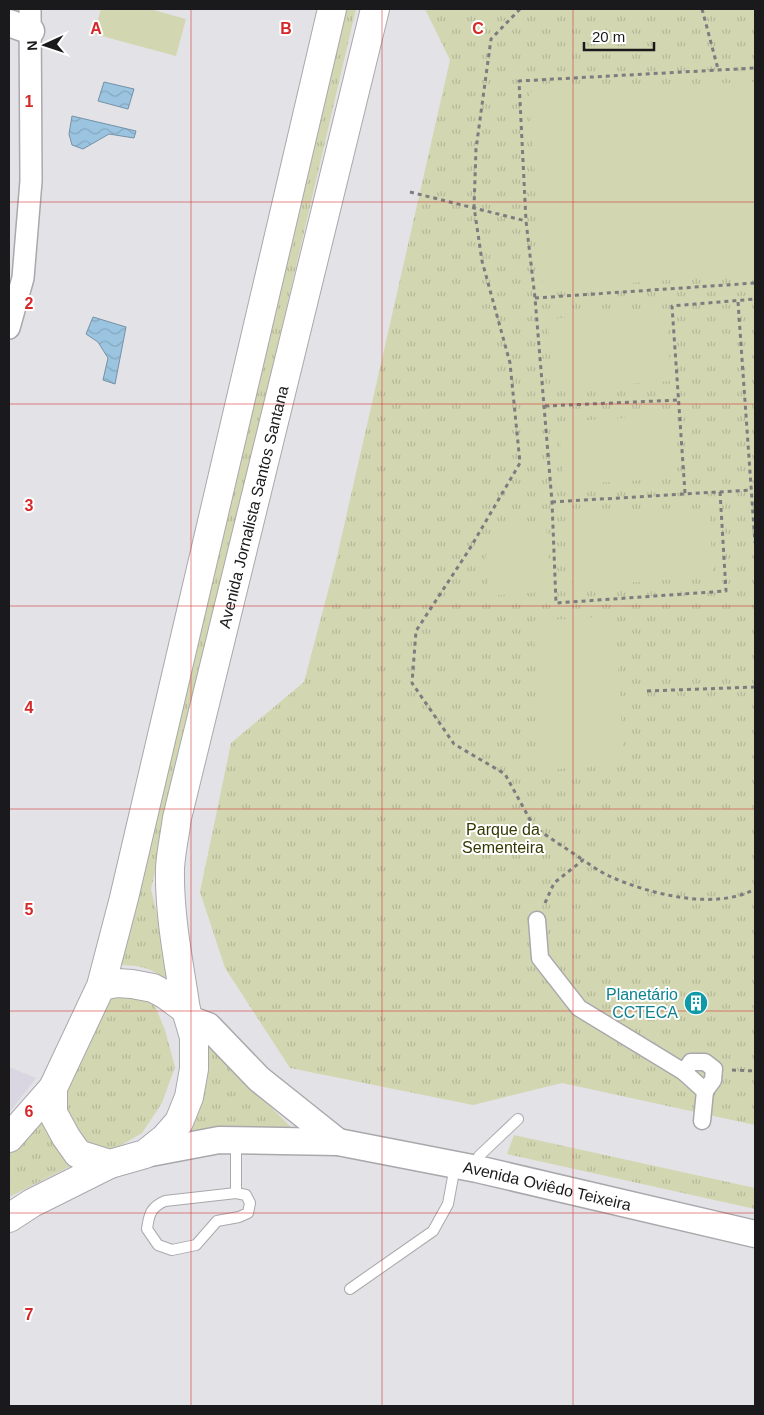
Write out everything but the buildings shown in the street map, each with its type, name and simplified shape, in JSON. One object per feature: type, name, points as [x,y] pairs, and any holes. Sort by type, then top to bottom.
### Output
[{"type":"main road","points":[[9,1138],[53,1088],[101,986],[124,898],[332,9]]},
{"type":"main road","name":"Avenida Jornalista Santos Santana","points":[[188,1015],[174,933],[171,900],[170,866],[177,818],[375,9]]},
{"type":"main road","points":[[9,1218],[32,1203],[110,1164],[145,1154],[165,1138],[179,1122],[189,1097],[194,1068],[194,1037],[188,1015],[153,988],[117,983],[101,986]]},
{"type":"main road","points":[[53,1088],[53,1113],[78,1154],[110,1164]]},
{"type":"street","points":[[9,328],[31,181],[23,21]]},
{"type":"street","points":[[537,920],[540,958],[579,1008],[684,1072],[705,1091],[702,1121]]},
{"type":"street","name":"Avenida Oviêdo Teixeira","points":[[188,1015],[208,1026],[259,1078],[338,1142]]},
{"type":"street","name":"Avenida Oviêdo Teixeira","points":[[145,1154],[219,1140],[338,1142],[466,1167],[755,1234]]},
{"type":"lane","points":[[350,1289],[433,1231],[466,1167],[518,1119]]},
{"type":"lane","points":[[236,1140],[236,1193]]},
{"type":"lane","points":[[236,1193],[246,1195],[250,1203],[248,1212],[240,1217],[217,1221],[196,1245],[172,1250],[158,1245],[147,1228],[149,1213],[156,1205],[165,1201],[236,1193]]},
{"type":"path","points":[[520,9],[491,39],[476,149],[474,208],[482,262],[510,363],[520,463],[469,550],[416,631],[412,683],[454,744],[505,774],[534,827],[608,876],[664,895],[726,900],[755,890]]},
{"type":"path","points":[[702,9],[718,69]]},
{"type":"path","points":[[720,492],[726,591],[556,603],[552,502],[535,298],[526,221],[519,81],[755,68]]},
{"type":"path","points":[[410,192],[526,221]]},
{"type":"path","points":[[535,298],[755,283]]},
{"type":"path","points":[[685,494],[672,306],[738,302],[755,299]]},
{"type":"path","points":[[738,302],[755,543]]},
{"type":"path","points":[[544,406],[679,400]]},
{"type":"path","points":[[552,502],[751,490]]},
{"type":"path","points":[[647,691],[755,687]]},
{"type":"path","points":[[537,920],[554,883],[583,860]]},
{"type":"shaded area","points":[[9,1067],[36,1078],[9,1113]]},
{"type":"green space","points":[[101,9],[150,9],[186,19],[176,56],[94,34]]},
{"type":"green space","points":[[342,9],[356,9],[151,889],[175,988],[148,969],[115,965]]},
{"type":"green space","name":"Parque da Sementeira","points":[[425,9],[755,9],[755,1125],[562,1083],[473,1105],[290,1068],[225,968],[200,892],[231,743],[304,682],[336,561],[450,60]]},
{"type":"green space","points":[[755,82],[755,273],[543,290],[529,92]]},
{"type":"green space","points":[[666,311],[671,381],[553,389],[548,319]]},
{"type":"green space","points":[[671,415],[675,478],[563,485],[559,422]]},
{"type":"green space","points":[[709,508],[713,576],[573,587],[568,518]]},
{"type":"green space","points":[[546,525],[551,591],[488,596],[486,555],[505,527]]},
{"type":"green space","points":[[615,616],[624,764],[543,770],[533,621]]},
{"type":"green space","points":[[114,993],[139,997],[155,1006],[165,1030],[175,1067],[162,1103],[142,1133],[113,1150],[89,1147],[61,1106],[101,1003]]},
{"type":"green space","points":[[199,1037],[293,1129],[234,1127],[180,1131]]},
{"type":"green space","points":[[42,1116],[73,1165],[9,1197],[9,1154]]},
{"type":"green space","points":[[514,1135],[755,1188],[755,1209],[507,1154]]},
{"type":"water","points":[[104,82],[134,89],[128,109],[98,101]]},
{"type":"water","points":[[72,116],[136,131],[134,138],[109,134],[83,149],[72,145],[69,134]]},
{"type":"water","points":[[93,317],[126,327],[115,384],[103,380],[108,358],[98,342],[86,334]]},
{"type":"place","name":"Planetário CCTECA","points":[[696,1003]]}]
